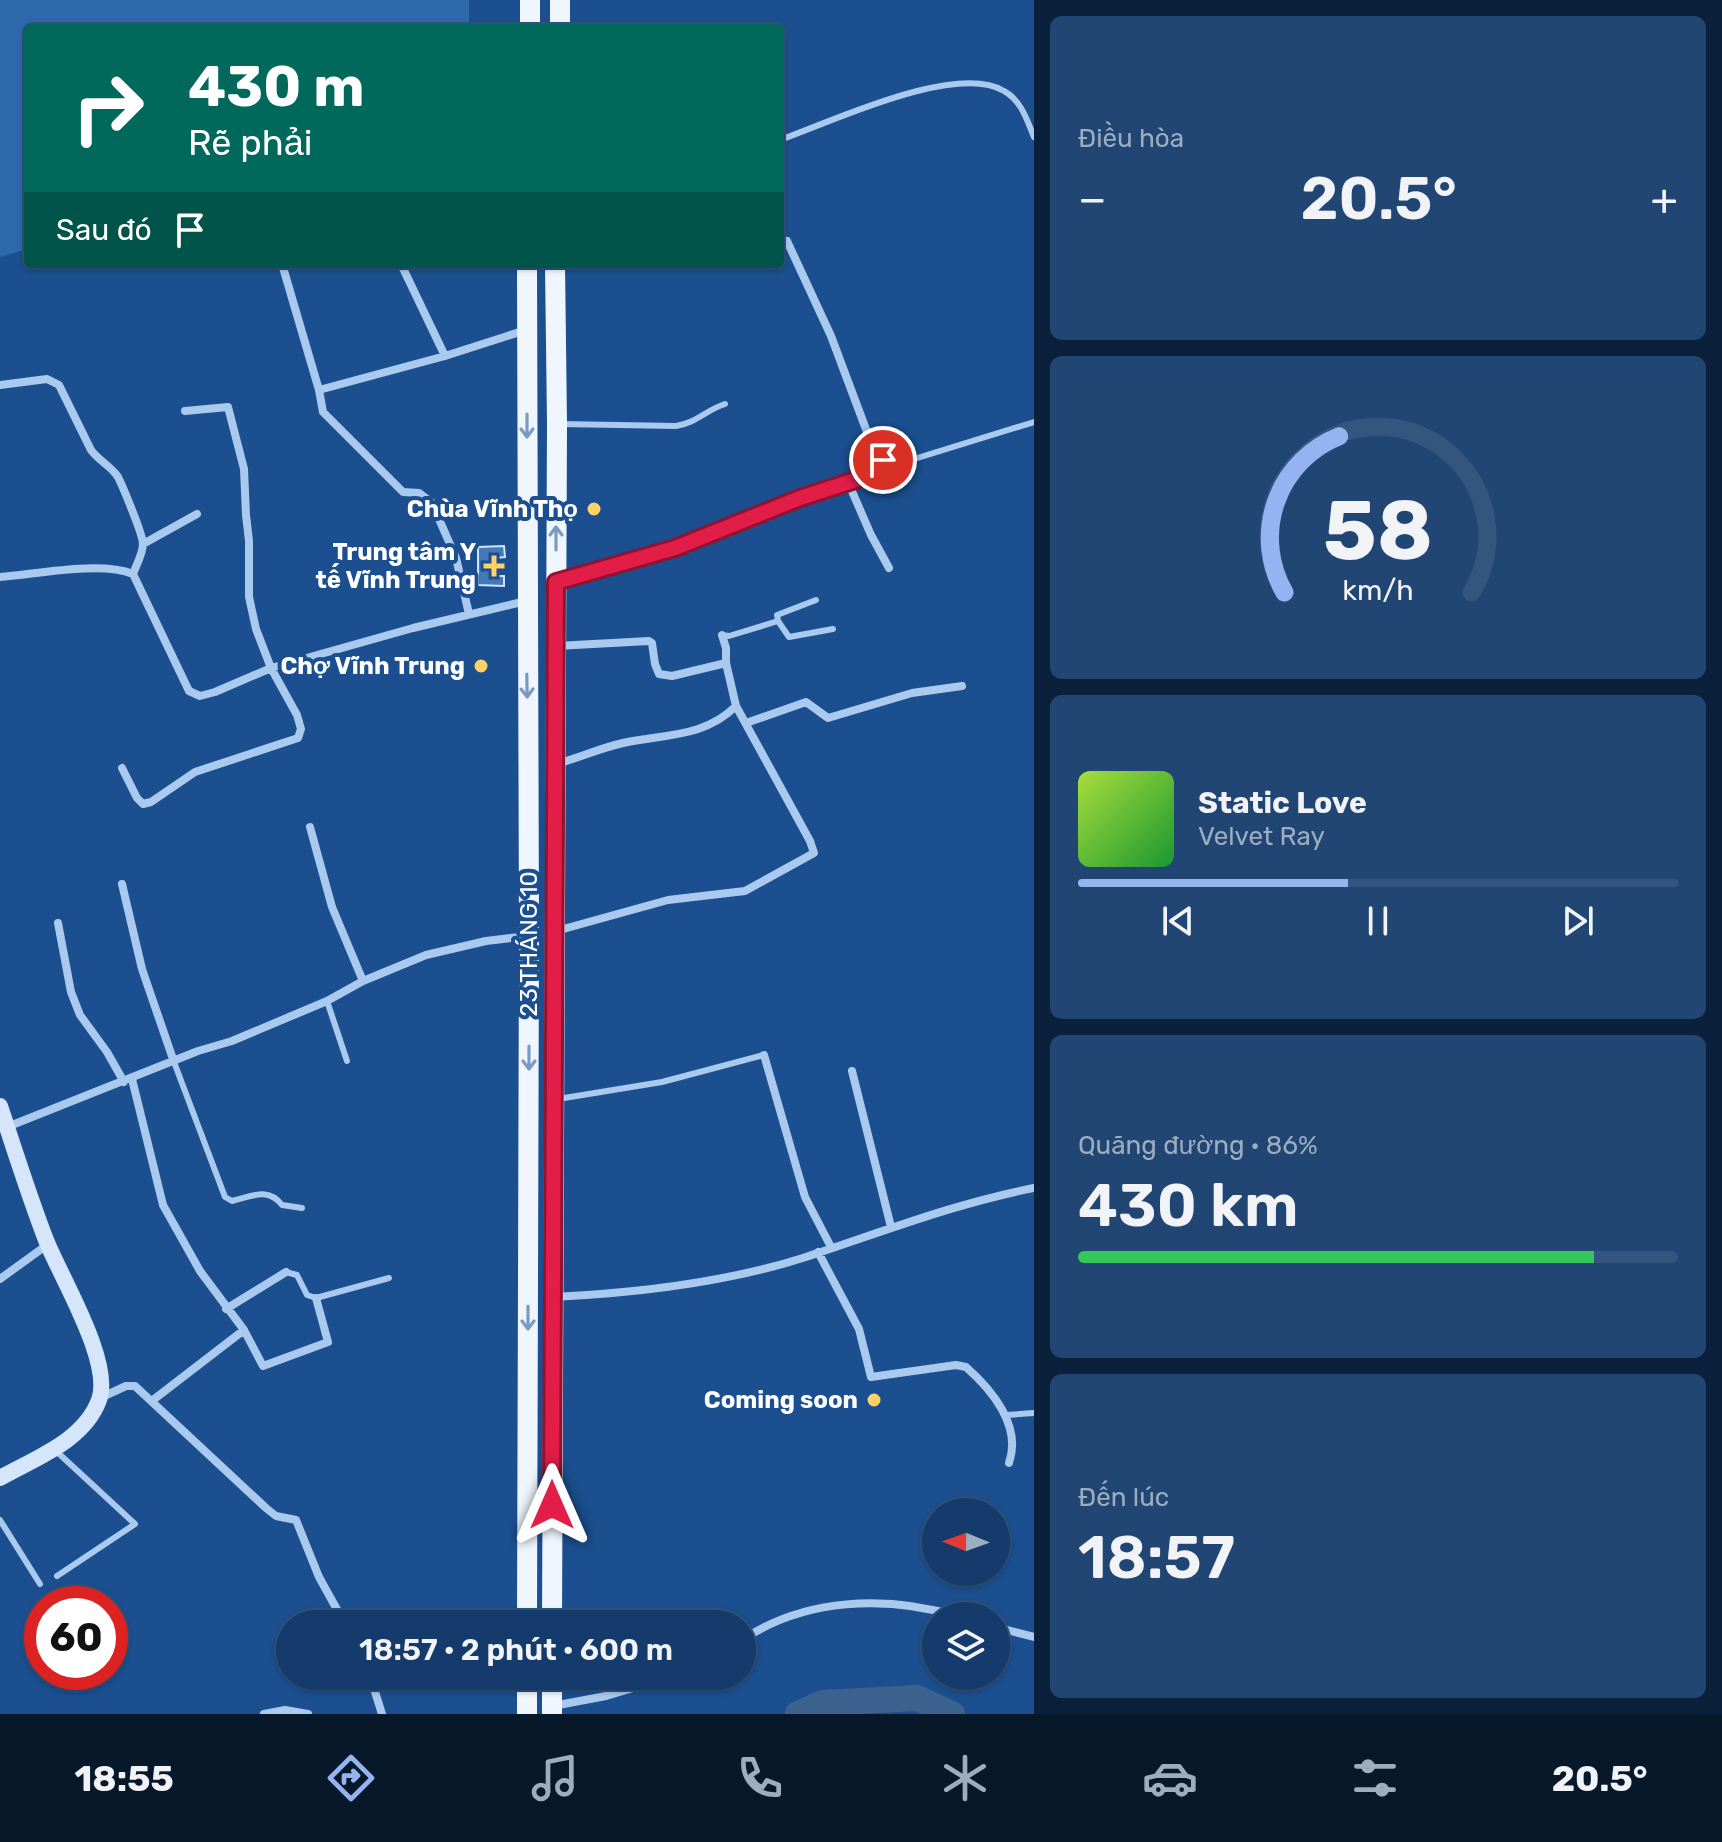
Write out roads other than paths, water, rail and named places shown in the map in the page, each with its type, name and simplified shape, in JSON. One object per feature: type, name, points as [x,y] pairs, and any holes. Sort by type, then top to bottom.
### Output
[{"type":"main road","points":[[530,0],[530,24]]},
{"type":"main road","points":[[560,0],[560,24]]},
{"type":"main road","name":"23 THÁNG 10","points":[[527,268],[527,1610]]},
{"type":"main road","name":"23 THÁNG 10","points":[[552,1610],[555,268]]},
{"type":"main road","points":[[527,379],[556,379]]},
{"type":"main road","points":[[529,936],[555,931]]},
{"type":"main road","points":[[526,1690],[524,1713],[552,1710]]},
{"type":"street","points":[[556,582],[675,548],[800,498],[884,470],[831,336],[787,241]]},
{"type":"street","points":[[283,268],[323,412],[403,492],[419,493],[432,503],[456,558],[469,614]]},
{"type":"street","points":[[403,268],[445,356]]},
{"type":"street","points":[[319,390],[527,330]]},
{"type":"street","points":[[0,385],[47,379],[59,385],[91,450],[118,478],[143,544],[133,574],[189,691],[200,696],[271,668],[526,601]]},
{"type":"street","points":[[122,768],[143,804],[151,802],[195,772],[298,738],[301,729],[256,629],[249,597],[244,469],[228,407],[185,411]]},
{"type":"street","points":[[848,482],[889,568]]},
{"type":"street","points":[[143,544],[197,514]]},
{"type":"street","points":[[0,577],[111,568],[133,574]]},
{"type":"street","points":[[555,931],[668,900],[745,891],[814,853],[736,706],[722,635]]},
{"type":"street","points":[[556,646],[649,641],[659,674],[672,676],[726,663]]},
{"type":"street","points":[[746,723],[806,702],[828,718],[912,693],[962,686]]},
{"type":"street","points":[[556,764],[619,744],[685,735],[721,718],[736,706]]},
{"type":"street","points":[[310,827],[332,907],[363,981]]},
{"type":"street","points":[[122,884],[142,969],[174,1062]]},
{"type":"street","points":[[58,923],[71,992],[80,1015],[128,1080],[163,1205],[173,1227],[226,1309],[244,1330],[263,1366],[328,1342],[316,1298]]},
{"type":"street","points":[[4,1128],[327,1001],[363,981],[426,955],[486,941],[529,936]]},
{"type":"street","points":[[764,1055],[805,1197],[831,1247]]},
{"type":"street","points":[[852,1071],[891,1227]]},
{"type":"street","points":[[0,1106],[4,1128],[47,1245],[88,1332],[97,1365],[100,1398]]},
{"type":"street","points":[[552,1298],[640,1291],[716,1279],[818,1252],[993,1196],[1034,1188]]},
{"type":"street","points":[[0,1279],[47,1245]]},
{"type":"street","points":[[818,1252],[859,1329],[871,1377],[956,1365],[966,1367],[1006,1415],[1012,1439],[1009,1463]]},
{"type":"street","points":[[226,1309],[286,1272]]},
{"type":"street","points":[[153,1400],[244,1330]]},
{"type":"street","points":[[0,1478],[54,1449],[83,1425],[100,1398],[126,1386],[135,1386],[266,1508],[276,1516],[296,1520],[323,1587],[337,1610]]},
{"type":"street","points":[[756,1633],[791,1614],[845,1604],[874,1603],[922,1609]]},
{"type":"street","points":[[1010,1631],[1034,1637]]},
{"type":"street","points":[[374,1690],[382,1714]]},
{"type":"street","points":[[552,1710],[626,1690]]},
{"type":"street","points":[[264,1714],[285,1710],[308,1714]]},
{"type":"lane","points":[[784,139],[907,94],[963,82],[991,84],[1007,92],[1022,108],[1034,137]]},
{"type":"lane","points":[[557,424],[676,426],[693,423],[710,409],[725,404]]},
{"type":"lane","points":[[885,468],[1034,422]]},
{"type":"lane","points":[[816,600],[777,615],[778,621],[789,637],[833,629]]},
{"type":"lane","points":[[722,635],[729,636],[778,621]]},
{"type":"lane","points":[[327,1001],[347,1061]]},
{"type":"lane","points":[[555,1099],[662,1082],[764,1055]]},
{"type":"lane","points":[[174,1062],[225,1197],[232,1201],[265,1192],[282,1205],[302,1208]]},
{"type":"lane","points":[[286,1272],[297,1275],[307,1295],[316,1298],[389,1278]]},
{"type":"lane","points":[[1006,1415],[1034,1413]]},
{"type":"lane","points":[[54,1449],[135,1524],[57,1576]]},
{"type":"lane","points":[[0,1520],[40,1584]]},
{"type":"waterway","points":[[798,1714],[823,1703],[917,1698],[952,1714]]},
{"type":"place","name":"Chùa Vĩnh Thọ","points":[[594,509]]},
{"type":"place","name":"Trung tâm Y tế Vĩnh Trung","points":[[494,566]]},
{"type":"place","name":"Chợ Vĩnh Trung","points":[[481,666]]},
{"type":"place","name":"Coming soon","points":[[874,1400]]}]
